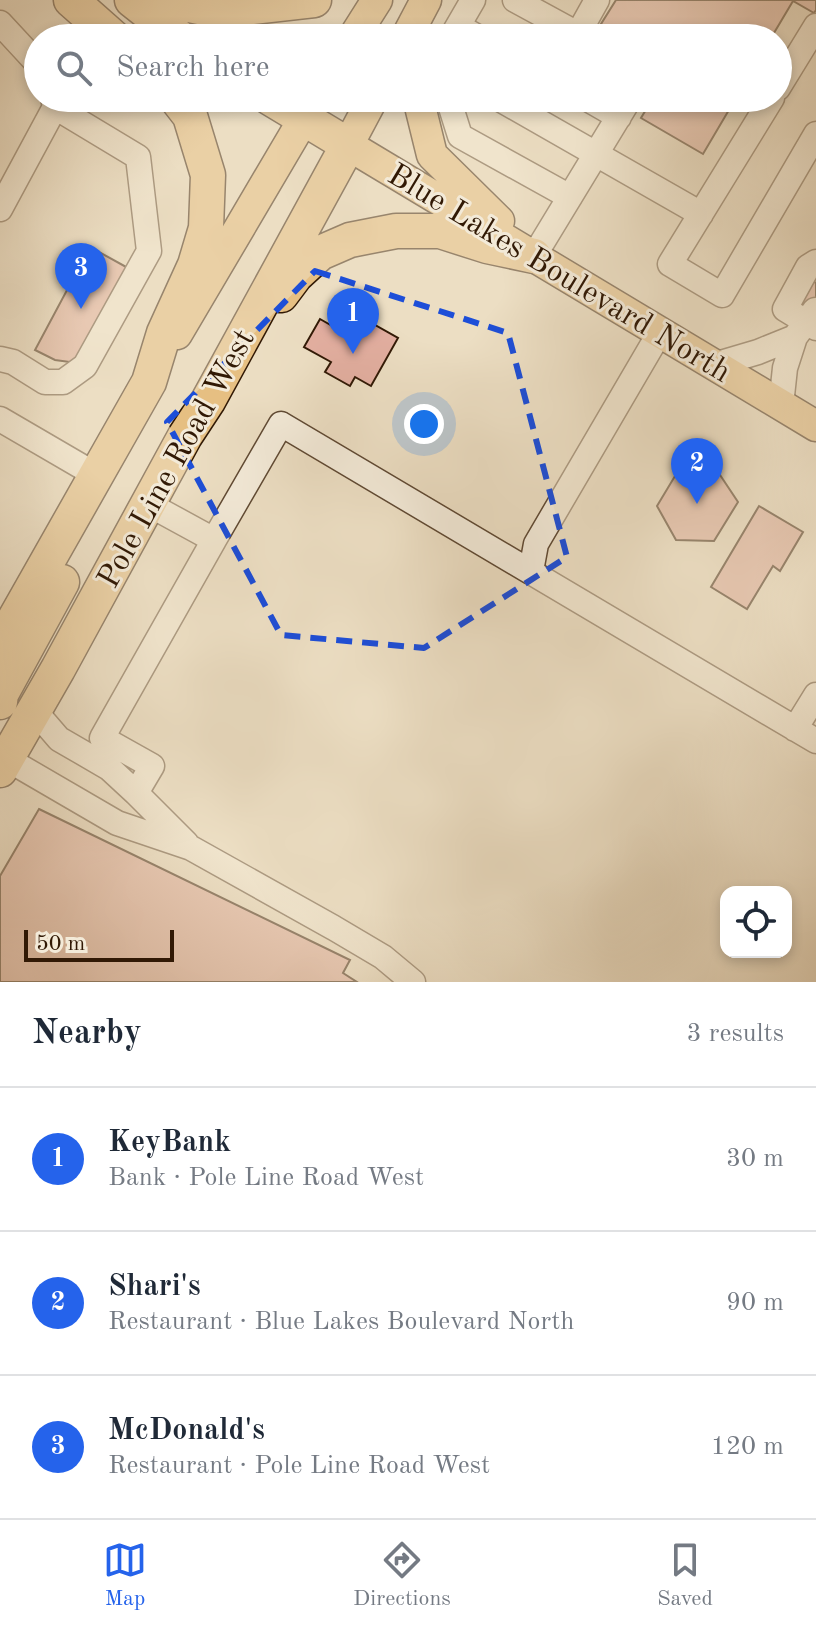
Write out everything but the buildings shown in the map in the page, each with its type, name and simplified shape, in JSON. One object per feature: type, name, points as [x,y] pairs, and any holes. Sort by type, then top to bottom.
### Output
[{"type":"highway","points":[[71,0],[98,24]]},
{"type":"highway","points":[[132,0],[162,24]]},
{"type":"highway","points":[[165,0],[219,11],[314,0]]},
{"type":"highway","points":[[149,382],[164,333],[195,265],[206,228],[208,175],[187,112]]},
{"type":"highway","name":"Blue Lakes Boulevard North","points":[[314,112],[348,145]]},
{"type":"highway","name":"Pole Line Road West","points":[[14,740],[185,436],[208,401],[348,145]]},
{"type":"highway","points":[[208,401],[296,275],[320,253],[350,240],[396,231],[440,231],[487,246],[534,256]]},
{"type":"highway","name":"Pole Line Road West","points":[[0,645],[149,382]]},
{"type":"highway","points":[[0,702],[1,694],[69,569],[104,461]]},
{"type":"main road","points":[[362,24],[377,0]]},
{"type":"main road","points":[[414,24],[429,0]]},
{"type":"main road","points":[[423,24],[429,0]]},
{"type":"main road","name":"Pole Line Road West","points":[[149,382],[308,112]]},
{"type":"main road","points":[[348,145],[366,112]]},
{"type":"main road","points":[[421,112],[432,155],[534,256]]},
{"type":"main road","name":"Blue Lakes Boulevard North","points":[[348,145],[816,426]]},
{"type":"lane","points":[[466,24],[473,0]]},
{"type":"lane","points":[[515,0],[559,24]]},
{"type":"lane","points":[[586,24],[597,0]]},
{"type":"lane","points":[[0,23],[24,49]]},
{"type":"lane","points":[[792,65],[816,26]]},
{"type":"lane","points":[[0,209],[49,112]]},
{"type":"lane","points":[[0,359],[13,362],[45,382],[63,382],[85,366],[149,251],[138,157],[68,112]]},
{"type":"lane","points":[[452,112],[460,136],[570,197]]},
{"type":"lane","points":[[523,112],[701,214]]},
{"type":"lane","points":[[534,256],[621,112]]},
{"type":"lane","points":[[763,112],[670,264],[722,295],[816,134]]},
{"type":"lane","points":[[808,324],[785,309],[808,267],[816,262]]},
{"type":"lane","points":[[714,365],[758,352],[808,324]]},
{"type":"lane","points":[[781,405],[785,368],[808,324]]},
{"type":"lane","points":[[531,571],[536,544],[660,332]]},
{"type":"lane","points":[[0,419],[104,461]]},
{"type":"lane","points":[[136,793],[152,766],[102,738],[281,424],[806,735],[816,695]]},
{"type":"lane","points":[[148,504],[214,540]]},
{"type":"lane","points":[[14,740],[49,747],[103,779],[136,793],[191,848]]},
{"type":"lane","points":[[14,740],[117,823],[191,848],[383,957],[413,982]]},
{"type":"highlighted area","points":[[315,271],[508,333],[567,557],[424,648],[281,635],[167,422]]},
{"type":"place","name":"McDonald's","points":[[81,309]]},
{"type":"place","name":"KeyBank","points":[[353,354]]},
{"type":"place","name":"Shari's","points":[[697,504]]}]
